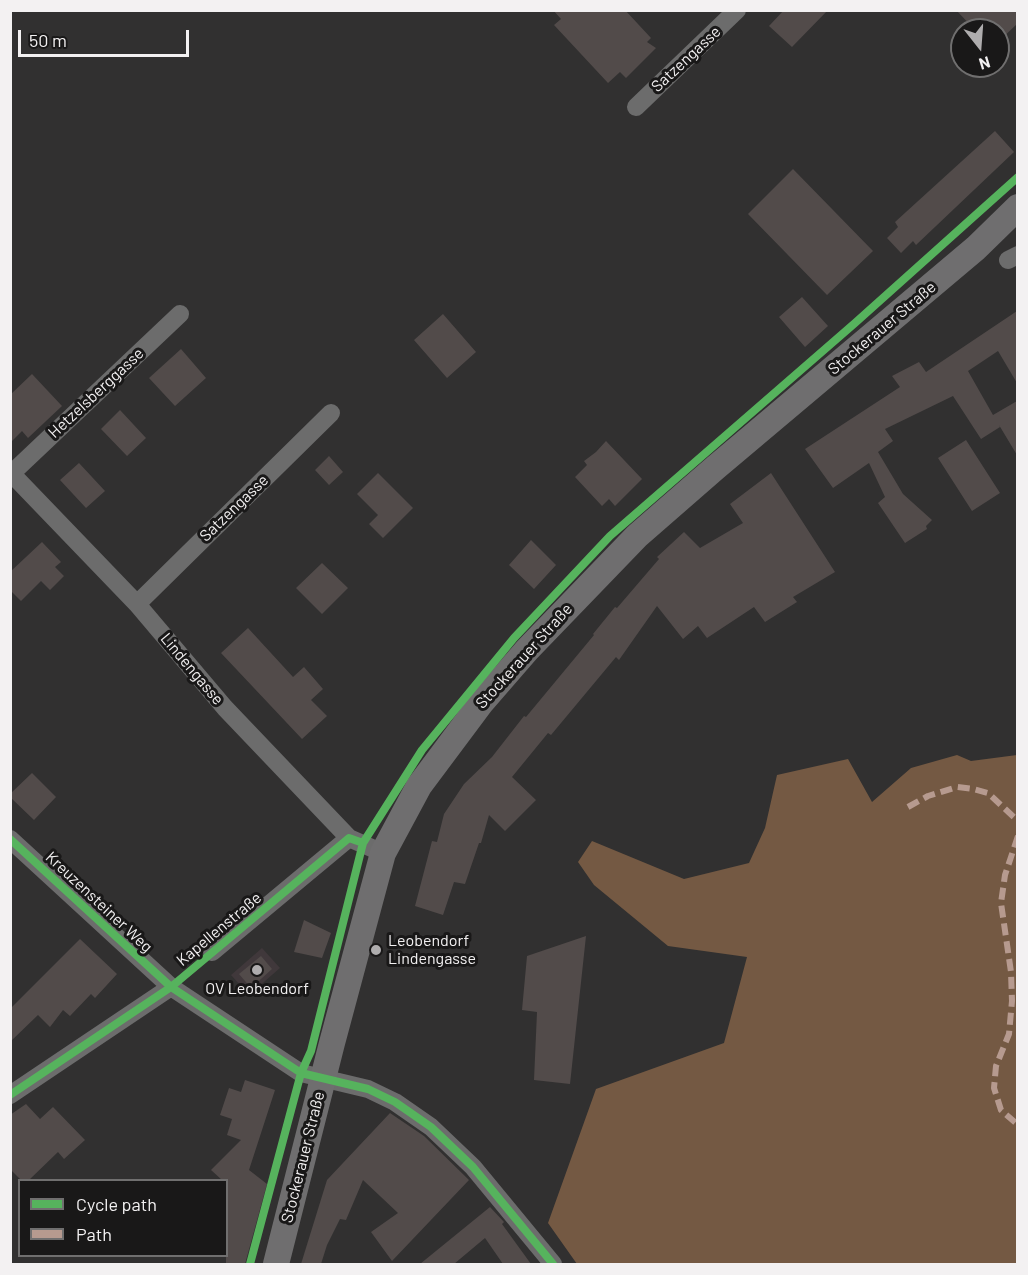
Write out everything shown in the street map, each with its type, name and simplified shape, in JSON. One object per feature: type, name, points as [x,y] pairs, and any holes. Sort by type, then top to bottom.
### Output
[{"type":"street","name":"Satzengasse","points":[[636,107],[737,10]]},
{"type":"street","name":"Stockerauer Straße","points":[[276,1264],[383,853],[419,786],[481,703],[587,587],[654,521],[976,249],[1017,207]]},
{"type":"street","name":"Hetzelsberggasse","points":[[11,472],[180,314]]},
{"type":"street","name":"Satzengasse","points":[[137,604],[332,413]]},
{"type":"street","name":"Lindengasse","points":[[11,472],[137,604],[225,708],[349,838],[383,853]]},
{"type":"street","name":"Kapellenstraße","points":[[212,952],[349,838]]},
{"type":"street","name":"Kreuzensteiner Weg","points":[[10,839],[171,987],[301,1073],[368,1089],[395,1102],[432,1127],[473,1167],[553,1264]]},
{"type":"street","name":"Kapellenstraße","points":[[10,1095],[171,987]]},
{"type":"shaded area","points":[[957,755],[971,761],[1017,755],[1017,1264],[577,1264],[548,1223],[596,1089],[724,1043],[747,957],[668,946],[594,885],[578,862],[592,841],[684,879],[749,863],[765,828],[777,775],[848,759],[872,802],[911,768]]},
{"type":"shaded area","points":[[262,948],[280,968],[249,995],[231,975]]},
{"type":"building","points":[[553,10],[625,10],[651,38],[647,42],[656,48],[626,78],[620,72],[608,83],[554,25],[561,19]]},
{"type":"building","points":[[784,10],[828,10],[792,47],[769,26]]},
{"type":"building","points":[[956,10],[1017,10],[1017,24],[1010,31],[1010,18],[964,18]]},
{"type":"building","points":[[995,131],[1014,152],[916,245],[913,241],[901,253],[887,238],[898,227],[895,222]]},
{"type":"building","points":[[793,169],[873,251],[827,295],[748,214]]},
{"type":"building","points":[[802,297],[828,326],[805,347],[779,317]]},
{"type":"building","points":[[1017,311],[1017,383],[998,351],[968,371],[993,415],[1017,401],[1017,455],[999,425],[1000,427],[981,439],[953,396],[885,429],[893,441],[878,452],[903,494],[932,520],[926,526],[927,529],[905,543],[878,503],[885,497],[869,463],[833,488],[805,449],[900,387],[892,376],[919,362],[926,372]]},
{"type":"building","points":[[443,314],[476,352],[447,378],[414,340]]},
{"type":"building","points":[[181,349],[206,378],[175,406],[149,378]]},
{"type":"building","points":[[32,374],[62,406],[28,438],[22,431],[10,443],[10,395]]},
{"type":"building","points":[[120,410],[146,438],[127,456],[101,429]]},
{"type":"building","points":[[966,440],[1000,493],[972,511],[938,458]]},
{"type":"building","points":[[606,441],[642,479],[615,506],[609,499],[602,506],[575,477],[587,465],[584,461]]},
{"type":"building","points":[[329,456],[343,472],[329,485],[315,470]]},
{"type":"building","points":[[79,463],[105,491],[86,508],[60,480]]},
{"type":"building","points":[[378,473],[413,508],[383,538],[369,524],[378,515],[357,494]]},
{"type":"building","points":[[771,473],[835,572],[793,597],[797,602],[765,622],[754,607],[707,638],[698,626],[683,639],[657,606],[619,660],[616,657],[551,735],[548,733],[512,777],[536,800],[505,831],[489,815],[465,884],[454,882],[443,915],[415,906],[432,841],[437,842],[444,814],[464,784],[492,757],[615,607],[617,608],[659,559],[657,557],[684,532],[700,548],[743,523],[730,504]]},
{"type":"building","points":[[531,540],[556,565],[534,589],[509,565]]},
{"type":"building","points":[[42,542],[61,562],[55,567],[64,576],[50,590],[41,581],[21,601],[10,590],[10,572]]},
{"type":"building","points":[[322,563],[348,588],[322,614],[296,588]]},
{"type":"building","points":[[248,628],[293,677],[304,667],[323,689],[311,700],[327,716],[302,739],[221,653]]},
{"type":"building","points":[[32,773],[56,797],[34,820],[10,797],[10,794]]},
{"type":"building","points":[[304,920],[331,933],[322,958],[294,952]]},
{"type":"building","points":[[586,936],[570,1084],[534,1080],[537,1012],[522,1010],[527,956]]},
{"type":"building","points":[[80,939],[117,974],[95,998],[91,994],[70,1016],[63,1010],[50,1027],[38,1015],[10,1042],[10,1009]]},
{"type":"building","name":"OV Leobendorf","points":[[261,956],[272,969],[251,988],[239,974]]},
{"type":"building","points":[[245,1080],[275,1090],[249,1170],[267,1184],[245,1264],[226,1264],[226,1257],[228,1257],[228,1179],[221,1179],[211,1170],[241,1140],[227,1135],[232,1119],[220,1115],[229,1088],[241,1092]]},
{"type":"building","points":[[26,1104],[40,1119],[53,1107],[85,1140],[64,1159],[58,1152],[30,1179],[20,1179],[10,1169],[10,1115]]},
{"type":"building","points":[[390,1113],[424,1136],[469,1180],[392,1261],[371,1232],[398,1213],[363,1180],[346,1220],[340,1219],[327,1245],[321,1264],[301,1264],[327,1180]]},
{"type":"building","points":[[490,1207],[504,1222],[502,1224],[531,1264],[503,1264],[485,1238],[454,1264],[420,1264]]},
{"type":"marked path","points":[[908,807],[928,796],[957,787],[973,789],[988,793],[1018,821]]},
{"type":"marked path","points":[[1018,836],[1005,875],[1001,903],[1011,972],[1012,1001],[1009,1034],[996,1066],[994,1088],[1001,1110],[1018,1125]]},
{"type":"cycle path","points":[[250,1264],[301,1073],[311,1051],[363,843],[422,750],[514,638],[610,536],[855,323],[1018,177]]},
{"type":"cycle path","points":[[10,1095],[171,987],[349,838],[363,843]]},
{"type":"cycle path","points":[[10,839],[171,987],[301,1073],[368,1089],[395,1102],[431,1127],[473,1167],[553,1264]]},
{"type":"place","name":"Leobendorf Lindengasse","points":[[376,950]]},
{"type":"place","name":"OV Leobendorf","points":[[257,970]]}]
